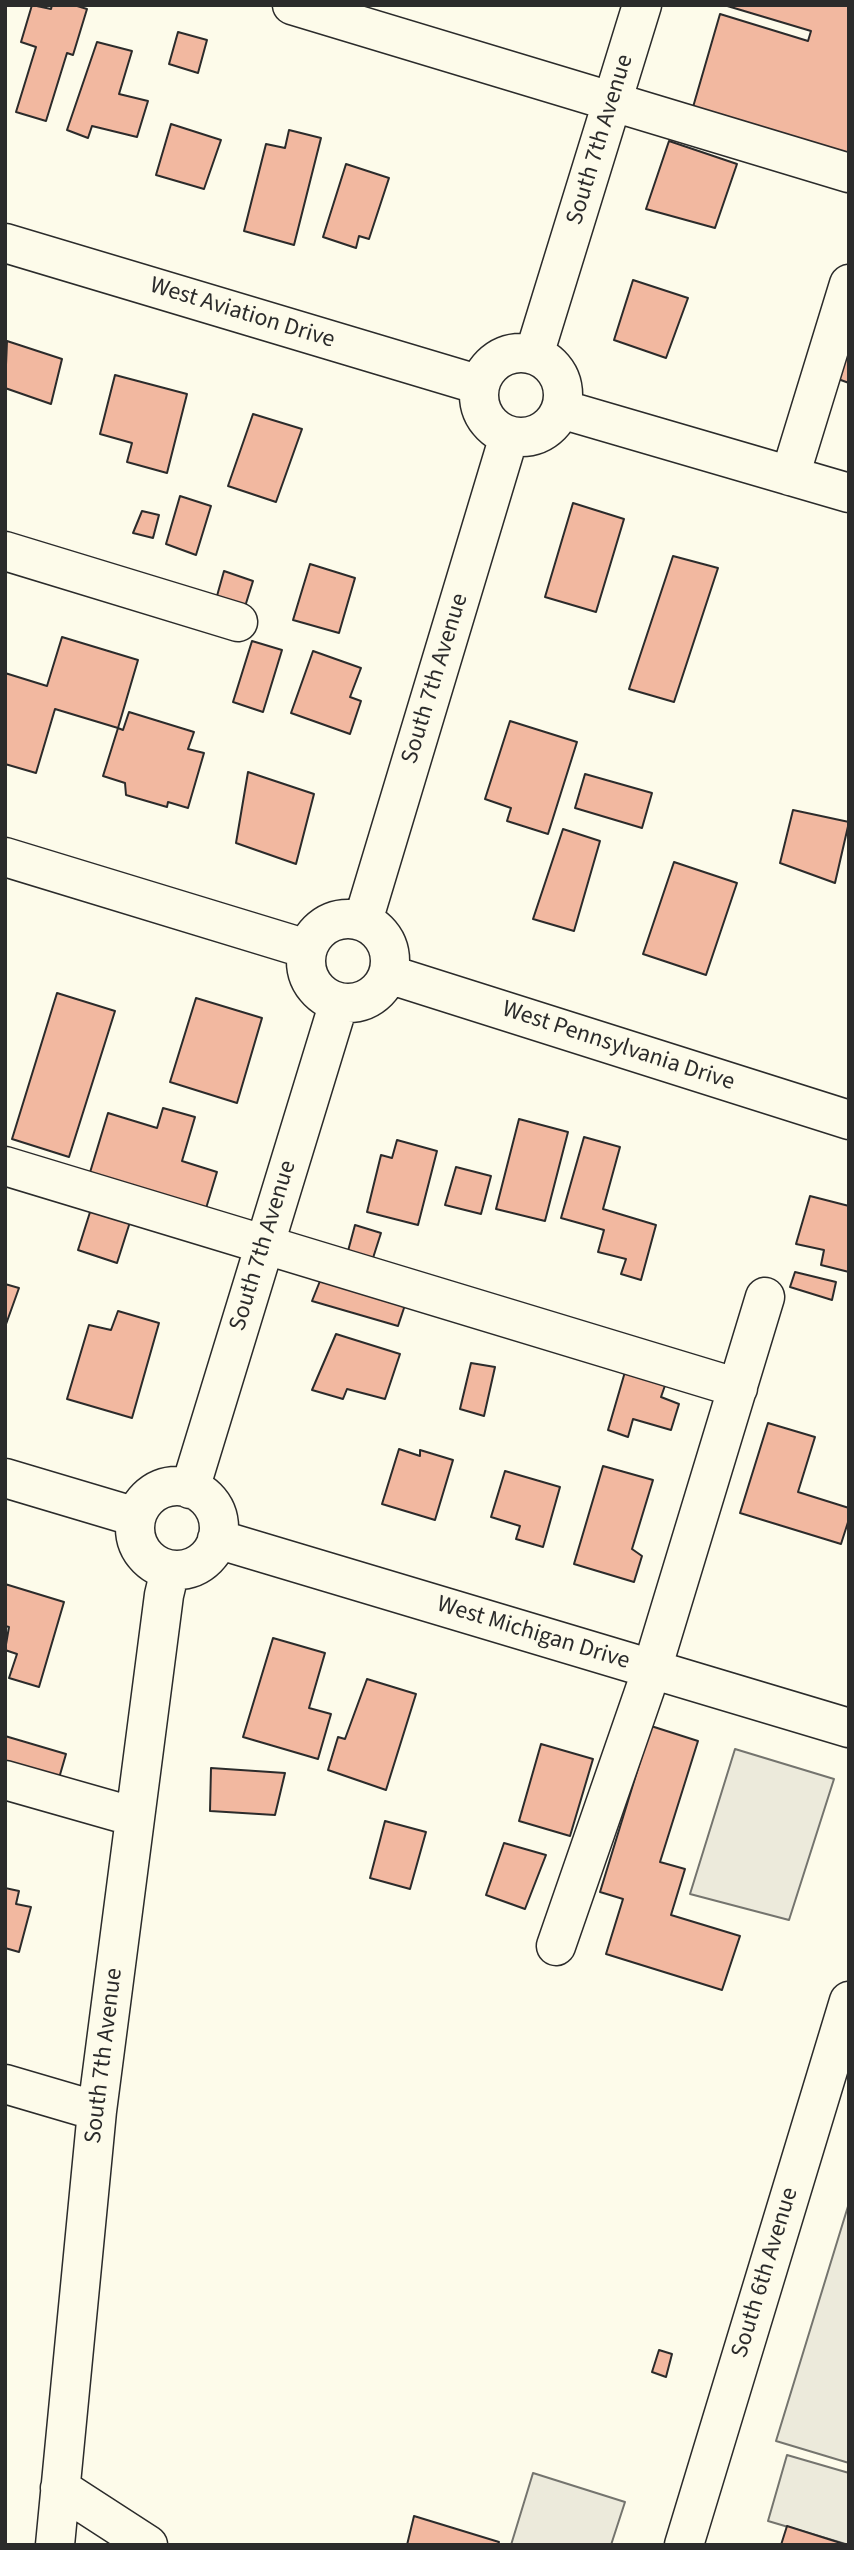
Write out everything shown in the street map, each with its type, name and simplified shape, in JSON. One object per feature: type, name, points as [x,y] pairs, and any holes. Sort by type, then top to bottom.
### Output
[{"type":"street","points":[[292,5],[849,173]]},
{"type":"street","name":"South 7th Avenue","points":[[534,355],[642,5]]},
{"type":"street","name":"West Aviation Drive","points":[[5,243],[480,385]]},
{"type":"street","points":[[790,476],[849,284]]},
{"type":"street","points":[[523,353],[534,355],[551,366],[556,373],[563,391],[561,409],[556,419],[540,433],[509,436],[487,421],[481,410],[480,385],[484,374],[500,358],[523,353]]},
{"type":"street","points":[[561,409],[849,493]]},
{"type":"street","name":"South 7th Avenue","points":[[363,921],[509,436]]},
{"type":"street","points":[[5,551],[238,622]]},
{"type":"street","points":[[5,858],[307,948]]},
{"type":"street","points":[[342,919],[363,921],[383,937],[389,949],[391,961],[383,985],[363,1000],[339,1002],[326,997],[315,988],[308,976],[305,962],[307,948],[313,936],[323,926],[342,919]]},
{"type":"street","name":"West Pennsylvania Drive","points":[[388,974],[849,1120]]},
{"type":"street","name":"South 7th Avenue","points":[[190,1489],[339,1002]]},
{"type":"street","points":[[5,1166],[738,1388]]},
{"type":"street","points":[[556,1945],[652,1669],[765,1297]]},
{"type":"street","points":[[5,1478],[136,1517]]},
{"type":"street","points":[[172,1486],[190,1489],[205,1497],[212,1506],[217,1517],[217,1539],[206,1559],[197,1566],[170,1570],[153,1563],[143,1554],[134,1530],[136,1517],[149,1496],[160,1490],[172,1486]]},
{"type":"street","name":"West Michigan Drive","points":[[217,1539],[849,1728]]},
{"type":"street","name":"South 7th Avenue","points":[[55,2545],[97,2111],[164,1595],[170,1570]]},
{"type":"street","points":[[5,1780],[135,1817]]},
{"type":"street","name":"South 6th Avenue","points":[[684,2545],[849,2001]]},
{"type":"street","points":[[5,2084],[97,2111]]},
{"type":"street","points":[[60,2488],[148,2545]]},
{"type":"shaded area","points":[[735,1749],[834,1779],[789,1920],[690,1894]]},
{"type":"shaded area","points":[[849,2203],[849,2463],[776,2441]]},
{"type":"shaded area","points":[[787,2455],[849,2473],[849,2545],[768,2521]]},
{"type":"shaded area","points":[[533,2473],[625,2502],[611,2545],[511,2545]]},
{"type":"building","points":[[32,5],[51,9],[52,5],[74,5],[87,9],[73,55],[67,53],[46,121],[16,112],[36,47],[21,42]]},
{"type":"building","points":[[724,5],[849,5],[849,160],[691,114],[720,14],[808,41],[811,31]]},
{"type":"building","points":[[178,32],[207,40],[198,73],[169,64]]},
{"type":"building","points":[[97,42],[132,51],[119,94],[148,101],[137,137],[92,126],[88,138],[67,130]]},
{"type":"building","points":[[171,124],[221,140],[204,189],[156,175]]},
{"type":"building","points":[[289,130],[321,138],[294,245],[244,231],[266,144],[285,148]]},
{"type":"building","points":[[669,141],[737,164],[715,228],[646,209]]},
{"type":"building","points":[[346,164],[389,178],[369,239],[359,236],[356,248],[323,237]]},
{"type":"building","points":[[633,280],[688,298],[666,358],[614,340]]},
{"type":"building","points":[[7,341],[62,359],[51,404],[5,388]]},
{"type":"building","points":[[849,345],[849,383],[838,379]]},
{"type":"building","points":[[115,375],[187,394],[167,473],[127,462],[132,443],[100,434]]},
{"type":"building","points":[[253,414],[302,429],[276,502],[228,486]]},
{"type":"building","points":[[180,496],[211,506],[196,555],[166,544]]},
{"type":"building","points":[[573,503],[624,519],[596,612],[545,597]]},
{"type":"building","points":[[142,511],[159,515],[153,538],[133,533]]},
{"type":"building","points":[[673,556],[718,568],[674,702],[629,689]]},
{"type":"building","points":[[310,564],[355,578],[339,633],[293,620]]},
{"type":"building","points":[[224,571],[253,581],[243,613],[215,603]]},
{"type":"building","points":[[62,637],[138,660],[118,728],[55,709],[36,773],[5,764],[5,673],[47,686]]},
{"type":"building","points":[[252,641],[282,650],[263,712],[233,702]]},
{"type":"building","points":[[313,651],[361,668],[350,697],[361,701],[350,734],[291,713]]},
{"type":"building","points":[[129,712],[194,732],[188,749],[204,753],[188,808],[168,802],[167,807],[126,795],[125,783],[103,776],[118,728],[123,730]]},
{"type":"building","points":[[510,721],[577,742],[548,834],[507,821],[511,808],[485,799]]},
{"type":"building","points":[[248,772],[314,794],[296,864],[236,843]]},
{"type":"building","points":[[585,774],[652,793],[642,828],[575,808]]},
{"type":"building","points":[[793,810],[849,822],[835,883],[780,863]]},
{"type":"building","points":[[563,829],[600,841],[574,931],[533,919]]},
{"type":"building","points":[[674,862],[737,883],[706,975],[643,954]]},
{"type":"building","points":[[57,993],[115,1011],[69,1157],[12,1139]]},
{"type":"building","points":[[196,998],[262,1018],[237,1103],[170,1082]]},
{"type":"building","points":[[163,1108],[195,1117],[182,1161],[217,1172],[204,1215],[88,1179],[108,1113],[157,1128]]},
{"type":"building","points":[[519,1119],[568,1132],[545,1221],[496,1209]]},
{"type":"building","points":[[584,1137],[620,1147],[603,1209],[656,1225],[641,1280],[621,1274],[626,1259],[598,1252],[604,1230],[561,1218]]},
{"type":"building","points":[[397,1140],[437,1151],[418,1225],[367,1212],[381,1155],[392,1158]]},
{"type":"building","points":[[456,1167],[491,1176],[481,1214],[445,1205]]},
{"type":"building","points":[[810,1196],[849,1206],[849,1272],[821,1265],[824,1250],[796,1244]]},
{"type":"building","points":[[91,1209],[130,1222],[117,1263],[78,1250]]},
{"type":"building","points":[[355,1225],[381,1233],[373,1258],[348,1251]]},
{"type":"building","points":[[795,1272],[836,1282],[832,1300],[790,1287]]},
{"type":"building","points":[[320,1281],[405,1305],[398,1326],[312,1301]]},
{"type":"building","points":[[5,1284],[19,1288],[5,1327]]},
{"type":"building","points":[[118,1311],[159,1323],[132,1418],[67,1399],[89,1325],[111,1330]]},
{"type":"building","points":[[336,1334],[400,1354],[385,1399],[347,1389],[343,1399],[312,1390]]},
{"type":"building","points":[[471,1363],[495,1367],[484,1416],[460,1409]]},
{"type":"building","points":[[627,1365],[668,1377],[661,1397],[679,1404],[671,1430],[633,1419],[628,1437],[608,1430]]},
{"type":"building","points":[[768,1423],[815,1437],[798,1492],[849,1508],[849,1519],[841,1544],[740,1513]]},
{"type":"building","points":[[399,1449],[420,1456],[420,1450],[453,1460],[435,1520],[382,1504]]},
{"type":"building","points":[[603,1466],[653,1480],[632,1549],[642,1556],[634,1582],[574,1564]]},
{"type":"building","points":[[505,1471],[560,1487],[543,1547],[516,1539],[520,1526],[491,1517]]},
{"type":"building","points":[[5,1584],[64,1602],[39,1687],[9,1678],[17,1654],[5,1650],[9,1627],[5,1626]]},
{"type":"building","points":[[273,1638],[325,1653],[309,1708],[331,1714],[318,1759],[243,1737]]},
{"type":"building","points":[[367,1679],[416,1694],[386,1790],[328,1770],[338,1737],[345,1739]]},
{"type":"building","points":[[651,1726],[698,1741],[660,1862],[685,1869],[671,1915],[740,1936],[722,1990],[606,1954],[623,1899],[600,1892]]},
{"type":"building","points":[[5,1736],[66,1754],[57,1785],[5,1770]]},
{"type":"building","points":[[541,1744],[593,1759],[570,1836],[519,1821]]},
{"type":"building","points":[[211,1768],[285,1773],[275,1815],[210,1811]]},
{"type":"building","points":[[385,1821],[426,1832],[410,1889],[370,1878]]},
{"type":"building","points":[[504,1843],[546,1855],[525,1909],[486,1895]]},
{"type":"building","points":[[5,1888],[19,1891],[16,1904],[31,1907],[19,1952],[5,1948]]},
{"type":"building","points":[[659,2350],[672,2354],[666,2377],[652,2372]]},
{"type":"building","points":[[414,2516],[499,2542],[498,2545],[407,2545]]},
{"type":"building","points":[[787,2526],[847,2545],[781,2545]]}]
